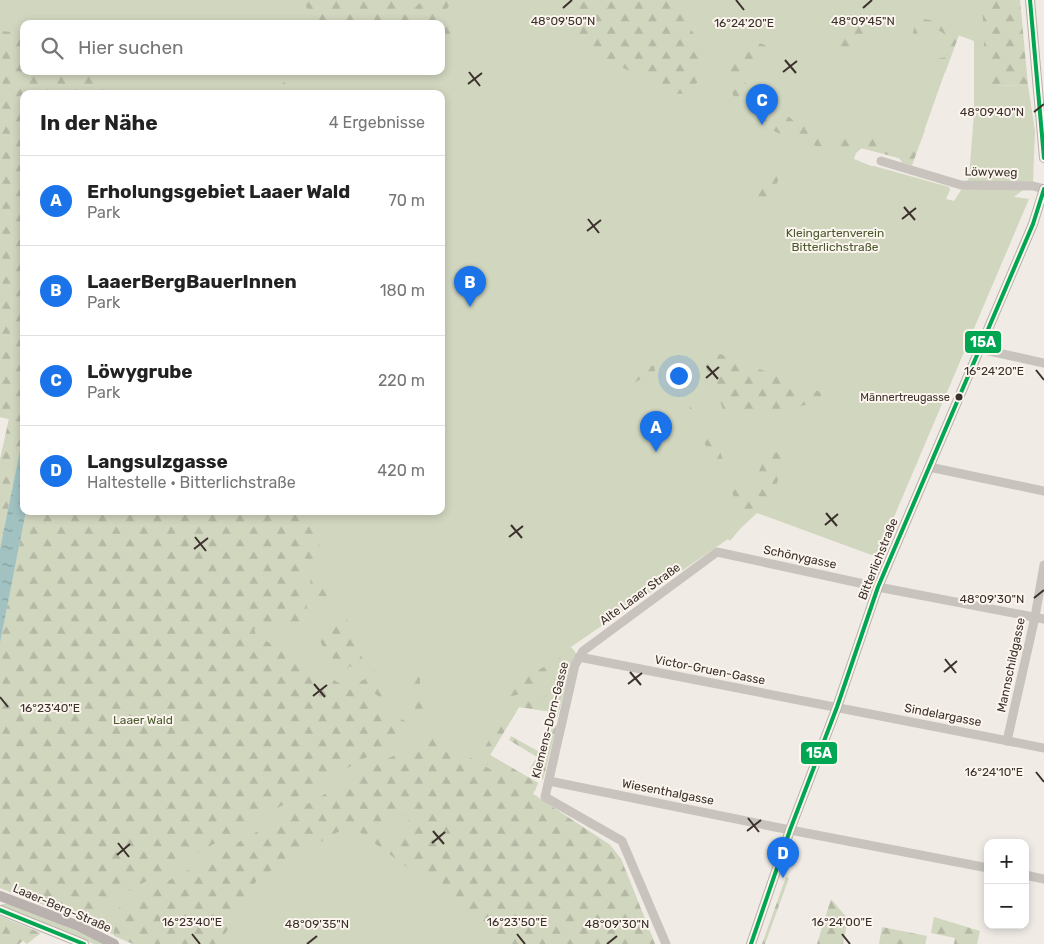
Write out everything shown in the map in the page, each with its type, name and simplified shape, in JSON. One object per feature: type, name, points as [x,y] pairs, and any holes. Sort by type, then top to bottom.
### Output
[{"type":"main road","points":[[1030,0],[1040,65],[1044,158]]},
{"type":"main road","name":"Bitterlichstraße","points":[[751,944],[786,828],[837,707],[878,587],[1033,224],[1044,189]]},
{"type":"main road","name":"Laaer-Berg-Straße","points":[[0,896],[76,925],[114,944]]},
{"type":"main road","name":"Laaer-Berg-Straße","points":[[0,910],[84,944]]},
{"type":"street","name":"Löwyweg","points":[[881,160],[961,185],[1018,185],[1044,189]]},
{"type":"street","points":[[980,349],[1044,363]]},
{"type":"street","points":[[929,467],[1044,491]]},
{"type":"street","name":"Schönygasse","points":[[717,552],[878,587],[1039,618]]},
{"type":"street","name":"Alte Laaer Straße","points":[[579,658],[583,651],[717,552]]},
{"type":"street","name":"Mannschildgasse","points":[[1007,741],[1039,618],[1044,565]]},
{"type":"street","name":"Victor-Gruen-Gasse","points":[[579,658],[837,707]]},
{"type":"street","name":"Klemens-Dorn-Gasse","points":[[579,658],[572,674],[545,797],[622,841],[666,944]]},
{"type":"street","name":"Sindelargasse","points":[[837,707],[1044,748]]},
{"type":"street","name":"Wiesenthalgasse","points":[[549,780],[984,867]]},
{"type":"street","points":[[1029,876],[1044,879]]},
{"type":"green space","name":"Kleingartenverein Bitterlichstraße","points":[[0,0],[1020,0],[992,86],[1028,85],[1035,131],[1033,182],[1014,197],[1029,199],[877,557],[757,513],[730,541],[728,539],[571,647],[576,653],[557,718],[552,716],[553,712],[519,707],[490,755],[538,783],[533,794],[610,845],[621,859],[655,944],[133,944],[78,918],[0,888],[0,643],[25,515],[445,515],[445,90],[20,90],[20,451],[0,549],[0,460],[9,419],[0,417]],"holes":[[[958,35],[974,41],[974,113],[969,178],[954,201],[946,199],[950,190],[949,187],[871,166],[854,159],[856,153],[862,148],[899,158],[903,163],[912,165]]]},
{"type":"green space","points":[[301,0],[398,0],[410,12],[423,0],[453,0],[446,10],[457,30],[445,36],[445,20],[316,20]]},
{"type":"green space","points":[[585,0],[683,0],[686,22],[702,46],[705,64],[700,79],[688,93],[677,94],[645,77],[589,54],[575,25],[574,12]]},
{"type":"green space","points":[[982,0],[1020,0],[1028,85],[992,86],[988,81]]},
{"type":"green space","points":[[916,18],[944,22],[959,35],[945,73],[934,66],[932,60],[946,57],[953,40],[940,31],[923,28],[912,38]]},
{"type":"green space","points":[[847,25],[860,27],[864,33],[855,56],[850,60],[836,55],[833,50],[841,27]]},
{"type":"green space","points":[[0,31],[20,33],[20,75],[110,75],[109,90],[20,90],[20,451],[0,549],[0,460],[9,419],[0,417]]},
{"type":"green space","points":[[759,43],[765,45],[767,50],[760,62],[748,62],[742,66],[739,73],[742,80],[746,83],[759,87],[765,99],[759,113],[745,101],[740,104],[733,95],[727,78],[741,51]]},
{"type":"green space","points":[[294,75],[307,75],[283,90],[275,89]]},
{"type":"green space","points":[[774,92],[779,93],[781,97],[775,108],[777,111],[795,123],[808,126],[827,136],[840,139],[858,134],[911,152],[920,132],[925,130],[912,165],[903,163],[899,158],[861,148],[856,152],[834,149],[791,139],[779,133],[769,127],[763,120]]},
{"type":"green space","points":[[778,163],[781,171],[771,201],[754,204],[759,186],[765,175],[768,170]]},
{"type":"green space","points":[[712,351],[823,393],[815,405],[805,405],[776,412],[764,410],[739,416],[723,409],[705,365]]},
{"type":"green space","points":[[654,365],[655,371],[620,391],[617,384]]},
{"type":"green space","points":[[678,395],[694,411],[710,432],[732,481],[750,494],[753,498],[755,510],[744,515],[740,512],[727,480],[677,402]]},
{"type":"green space","points":[[782,450],[788,453],[771,499],[765,505],[755,491],[755,480],[762,464],[769,455]]},
{"type":"green space","name":"Laaer Wald","points":[[25,515],[314,515],[322,559],[315,564],[300,556],[308,623],[254,629],[256,635],[417,728],[164,872],[78,918],[0,888],[0,643]]},
{"type":"green space","points":[[310,572],[323,579],[337,602],[329,603],[324,596],[311,596]]},
{"type":"green space","points":[[343,614],[353,629],[364,664],[359,670],[350,666],[345,670],[324,650],[316,630]]},
{"type":"green space","points":[[565,655],[560,670],[545,687],[498,700],[495,691],[526,677]]},
{"type":"green space","points":[[412,668],[420,677],[420,687],[408,691],[403,680]]},
{"type":"green space","points":[[370,669],[378,673],[378,687],[389,693],[390,699],[380,697],[357,683],[365,679]]},
{"type":"green space","points":[[564,692],[557,718],[552,716],[553,712],[519,707],[490,755],[538,783],[535,791],[478,759],[511,703]]},
{"type":"green space","points":[[412,697],[430,697],[436,709],[416,711]]},
{"type":"green space","points":[[557,725],[543,780],[530,768],[537,757],[509,740],[511,736],[543,754],[552,727]]},
{"type":"green space","points":[[433,736],[533,794],[610,845],[621,859],[655,944],[511,944],[350,825],[258,878],[219,944],[133,944],[114,936],[114,922],[119,908],[381,762]],"holes":[[[398,808],[409,818],[407,826],[392,843],[376,830],[379,823]]]},
{"type":"green space","points":[[786,877],[789,878],[765,944],[762,944]]},
{"type":"green space","points":[[831,899],[848,919],[843,944],[817,944]]},
{"type":"green space","points":[[2,904],[8,904],[63,925],[104,944],[94,944],[1,906]]},
{"type":"green space","points":[[0,916],[41,933],[27,944],[23,941],[19,944],[0,944]]},
{"type":"green space","points":[[934,917],[980,931],[977,944],[954,944],[955,938],[931,933]]},
{"type":"green space","points":[[882,927],[927,936],[925,944],[879,944]]},
{"type":"water","points":[[20,451],[20,515],[25,515],[0,643],[0,549]]},
{"type":"transit line","name":"15A","points":[[1030,0],[1044,158]]},
{"type":"transit line","name":"15A","points":[[751,944],[790,830],[837,707],[878,587],[1033,224],[1044,189]]},
{"type":"transit line","name":"15A","points":[[0,910],[84,944]]},
{"type":"place","name":"Löwygrube","points":[[762,125]]},
{"type":"place","name":"LaaerBergBauerInnen","points":[[470,307]]},
{"type":"place","name":"Männertreugasse","points":[[959,397]]},
{"type":"place","name":"Erholungsgebiet Laaer Wald","points":[[656,452]]},
{"type":"place","name":"Langsulzgasse","points":[[783,878]]}]
